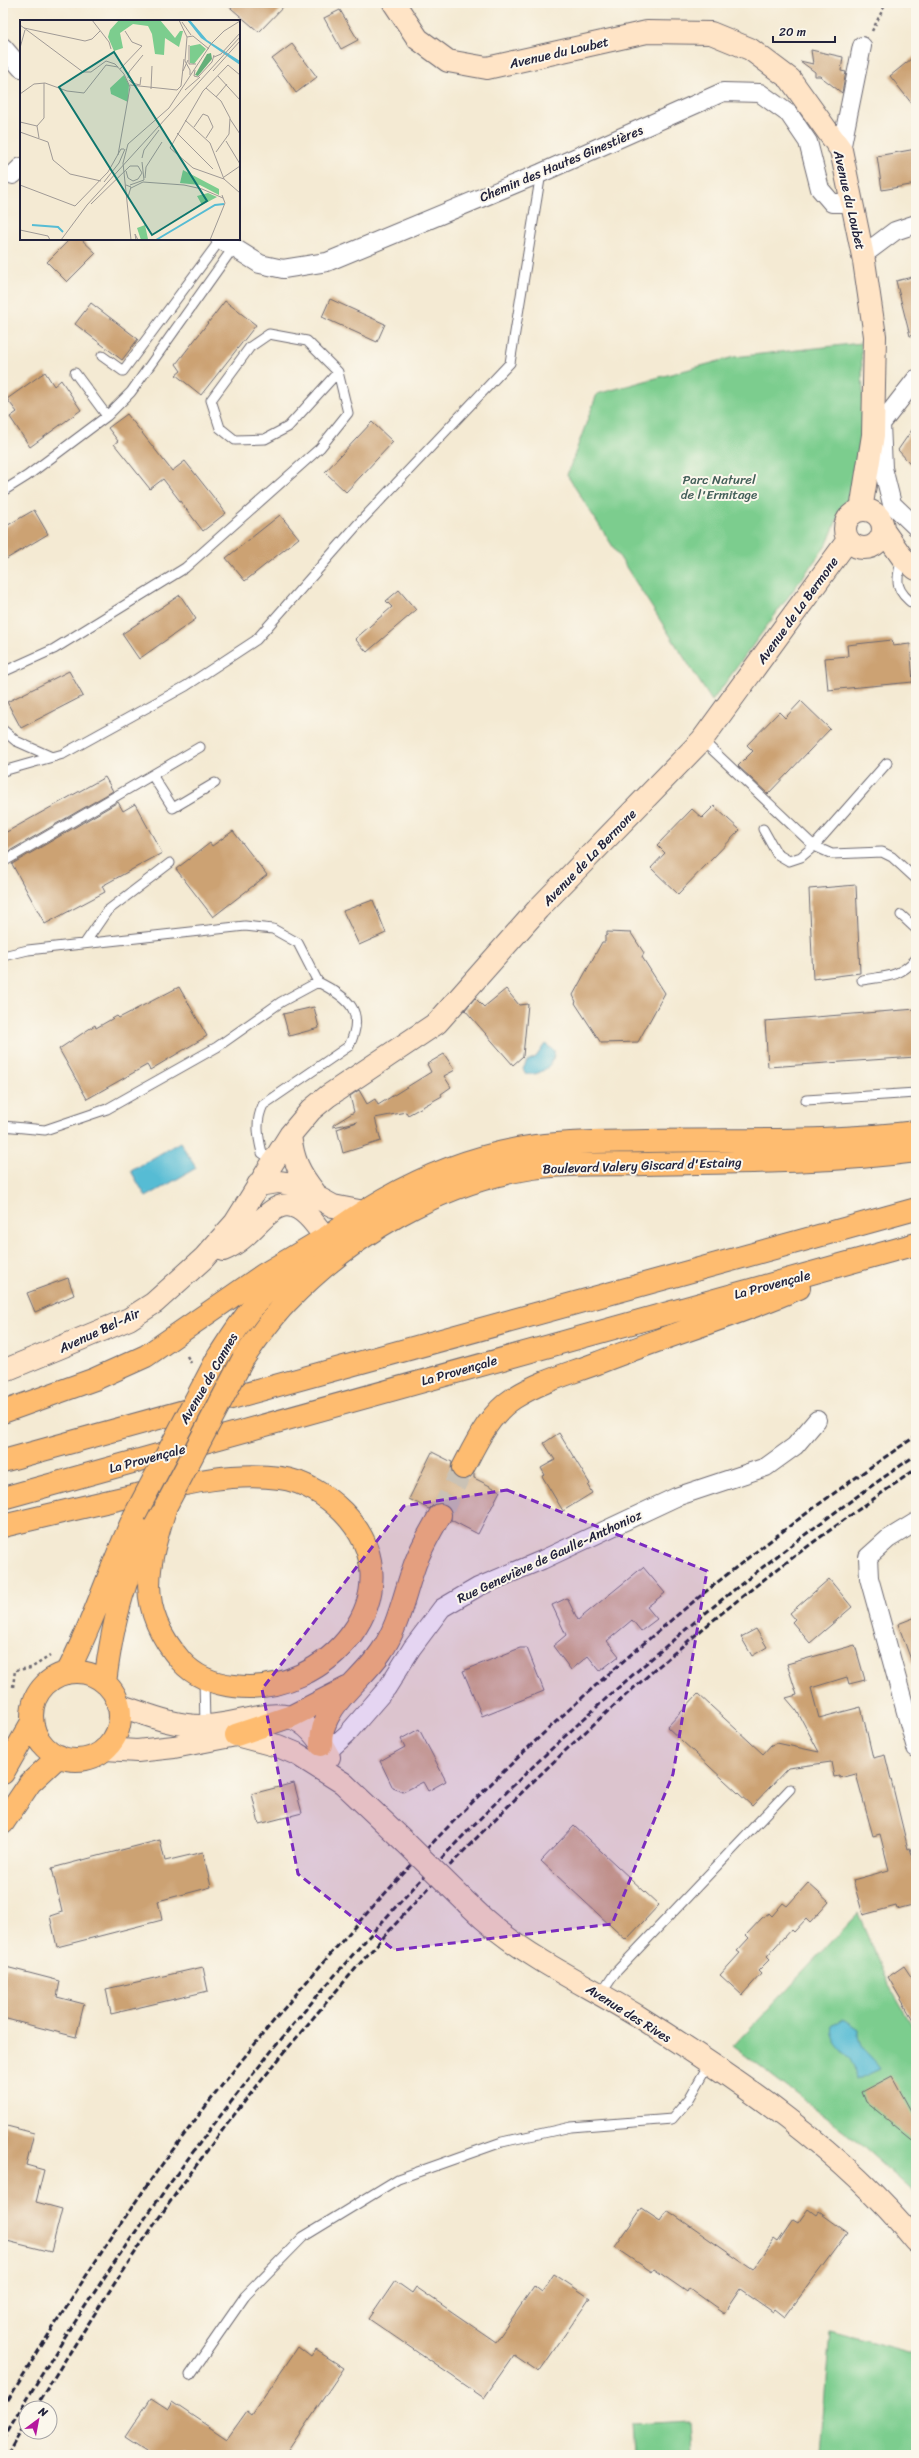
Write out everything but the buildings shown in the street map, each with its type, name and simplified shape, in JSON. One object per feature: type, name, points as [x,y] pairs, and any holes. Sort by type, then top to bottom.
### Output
[{"type":"main road","name":"Boulevard Valery Giscard d'Estaing","points":[[364,1212],[397,1192],[435,1174],[486,1157],[534,1147],[583,1142],[837,1137],[916,1132]]},
{"type":"main road","name":"Boulevard Valery Giscard d'Estaing","points":[[243,1359],[284,1304],[313,1276],[380,1226],[408,1210],[453,1189],[489,1178],[540,1168],[581,1165],[834,1159],[916,1152]]},
{"type":"main road","points":[[3,1461],[916,1209]]},
{"type":"main road","name":"Avenue de Cannes","points":[[67,1672],[84,1638],[114,1561],[135,1515],[218,1357],[257,1301],[284,1273],[325,1238],[364,1212]]},
{"type":"main road","points":[[3,1412],[95,1379],[146,1356],[263,1275],[325,1238]]},
{"type":"main road","name":"La Provençale","points":[[3,1498],[916,1244]]},
{"type":"main road","points":[[463,1468],[483,1430],[497,1412],[514,1398],[540,1385],[754,1308],[868,1258]]},
{"type":"main road","name":"Avenue de Cannes","points":[[105,1683],[109,1650],[119,1607],[140,1549],[166,1506],[243,1359]]},
{"type":"main road","points":[[3,1526],[218,1477],[283,1478],[308,1486],[331,1500],[354,1524],[365,1547],[371,1570],[370,1593],[362,1619],[347,1642],[329,1659],[310,1672],[265,1687],[222,1685],[204,1678],[185,1666],[167,1645],[154,1621],[148,1596],[148,1574],[166,1506]]},
{"type":"main road","points":[[321,1754],[321,1734],[324,1723],[351,1686],[368,1669],[382,1651],[393,1630],[414,1564],[440,1515]]},
{"type":"main road","points":[[67,1672],[80,1672],[94,1676],[105,1683],[114,1693],[118,1705],[118,1729],[105,1748],[95,1755],[83,1759],[59,1756],[46,1748],[37,1736],[32,1722],[32,1713],[36,1696],[44,1685],[55,1677],[67,1672]]},
{"type":"main road","points":[[236,1735],[292,1716],[351,1686]]},
{"type":"main road","points":[[3,1773],[32,1722]]},
{"type":"main road","points":[[3,1823],[30,1783],[59,1756]]},
{"type":"street","name":"Avenue du Loubet","points":[[394,3],[418,39],[448,61],[487,68],[646,32],[711,33],[750,48],[790,79],[841,150],[863,255],[875,336],[877,429],[861,510]]},
{"type":"street","points":[[841,150],[862,46]]},
{"type":"street","points":[[3,47],[20,67]]},
{"type":"street","name":"Chemin des Hautes Ginestières","points":[[225,242],[260,264],[283,269],[327,262],[542,173],[723,92],[760,93],[789,114],[808,142],[820,189],[832,203],[851,203]]},
{"type":"street","points":[[863,255],[895,231],[916,224]]},
{"type":"street","points":[[916,379],[877,429],[883,468],[892,504],[916,527]]},
{"type":"street","points":[[861,510],[872,511],[876,515],[883,530],[909,563],[858,544],[845,524],[851,515],[861,510]]},
{"type":"street","points":[[858,544],[879,540],[883,530]]},
{"type":"street","name":"Avenue de La Bermone","points":[[274,1161],[290,1134],[311,1110],[328,1096],[437,1023],[538,909],[702,740],[858,544]]},
{"type":"street","points":[[290,1134],[294,1157],[299,1173],[317,1195]]},
{"type":"street","name":"Avenue Bel-Air","points":[[3,1371],[129,1319],[154,1303],[204,1258],[235,1223],[274,1161]]},
{"type":"street","points":[[258,1185],[278,1182],[293,1184],[317,1195],[333,1206],[364,1212]]},
{"type":"street","name":"Avenue Bel-Air","points":[[204,1258],[228,1248],[277,1207],[290,1205],[302,1211],[315,1223],[325,1238]]},
{"type":"street","name":"Rue Geneviève de Gaulle-Anthonioz","points":[[321,1754],[387,1688],[412,1648],[442,1608],[478,1587],[542,1560],[676,1497],[766,1467],[795,1446],[817,1420]]},
{"type":"street","points":[[916,1522],[888,1539],[868,1558],[869,1578],[916,1748]]},
{"type":"street","points":[[118,1705],[164,1721],[205,1726],[273,1715],[292,1716]]},
{"type":"street","name":"Avenue des Rives","points":[[292,1716],[310,1731],[321,1754],[343,1783],[496,1930],[520,1947],[601,1994],[761,2099],[828,2153],[893,2212],[916,2241]]},
{"type":"street","name":"Avenue des Rives","points":[[105,1748],[137,1751],[174,1747],[236,1735],[278,1746],[321,1754]]},
{"type":"lane","points":[[3,771],[63,754],[186,686],[256,640],[358,524],[510,363],[542,173]]},
{"type":"lane","points":[[102,356],[123,371],[225,242]]},
{"type":"lane","points":[[3,491],[28,476],[107,416],[131,392],[225,242]]},
{"type":"lane","points":[[3,672],[54,649],[185,568],[320,448],[348,413],[338,372],[307,341],[269,334],[250,347],[211,400],[220,428],[235,440],[265,439],[288,427],[338,372]]},
{"type":"lane","points":[[74,373],[107,416]]},
{"type":"lane","points":[[909,563],[896,577],[902,597],[916,606]]},
{"type":"lane","points":[[3,730],[16,741],[52,757]]},
{"type":"lane","points":[[702,740],[814,846],[832,854],[882,852],[892,858],[916,879]]},
{"type":"lane","points":[[3,862],[200,747]]},
{"type":"lane","points":[[763,829],[777,854],[788,861],[801,857],[814,846],[887,764]]},
{"type":"lane","points":[[152,775],[173,808],[215,783]]},
{"type":"lane","points":[[85,944],[107,911],[170,863]]},
{"type":"lane","points":[[901,916],[916,929]]},
{"type":"lane","points":[[3,956],[28,950],[245,926],[273,929],[298,943],[318,982],[340,993],[352,1007],[357,1020],[355,1033],[349,1046],[263,1105],[257,1118],[258,1136],[262,1153],[274,1161]]},
{"type":"lane","points":[[862,980],[891,976],[905,971],[916,959]]},
{"type":"lane","points":[[3,1126],[45,1130],[108,1109],[217,1047],[281,1002],[318,982]]},
{"type":"lane","points":[[806,1100],[916,1093]]},
{"type":"lane","points":[[204,1678],[205,1726]]},
{"type":"lane","points":[[601,1994],[616,1973],[790,1789]]},
{"type":"lane","points":[[190,2374],[245,2296],[303,2237],[398,2179],[502,2142],[564,2129],[672,2119],[689,2099],[709,2064]]},
{"type":"path","points":[[862,46],[886,8],[886,3]]},
{"type":"path","points":[[13,1687],[15,1670],[31,1668],[49,1657],[52,1652]]},
{"type":"highlighted area","points":[[507,1490],[707,1571],[673,1774],[612,1924],[394,1950],[298,1874],[262,1689],[404,1506]]},
{"type":"green space","name":"Parc Naturel de l'Ermitage","points":[[861,343],[864,418],[851,499],[838,517],[827,544],[712,701],[567,475],[597,394],[734,357]]},
{"type":"green space","points":[[858,1914],[887,1982],[916,2032],[916,2194],[852,2137],[733,2046]]},
{"type":"green space","points":[[830,2331],[916,2354],[916,2455],[820,2455]]},
{"type":"green space","points":[[690,2421],[692,2455],[633,2455],[631,2424]]},
{"type":"water","points":[[545,1044],[554,1050],[554,1055],[550,1065],[537,1073],[526,1074],[523,1069],[527,1061],[536,1057]]},
{"type":"water","points":[[180,1142],[196,1168],[146,1197],[131,1171]]},
{"type":"water","points":[[843,2019],[858,2029],[858,2036],[862,2047],[880,2068],[856,2079],[854,2067],[833,2038],[832,2026]]},
{"type":"tunnel","points":[[440,1515],[463,1468]]},
{"type":"railway","points":[[3,2408],[98,2258],[158,2170],[238,2065],[323,1963],[412,1864],[505,1770],[602,1680],[703,1594],[808,1512],[916,1436]]},
{"type":"railway","points":[[3,2439],[92,2296],[189,2157],[294,2024],[405,1897],[523,1776],[648,1661],[779,1554],[916,1455]]},
{"type":"railway","points":[[40,2400],[140,2246],[223,2129],[362,1961],[477,1837],[599,1719],[662,1663],[773,1572],[916,1469]]},
{"type":"railway","points":[[7,2455],[18,2436]]}]
